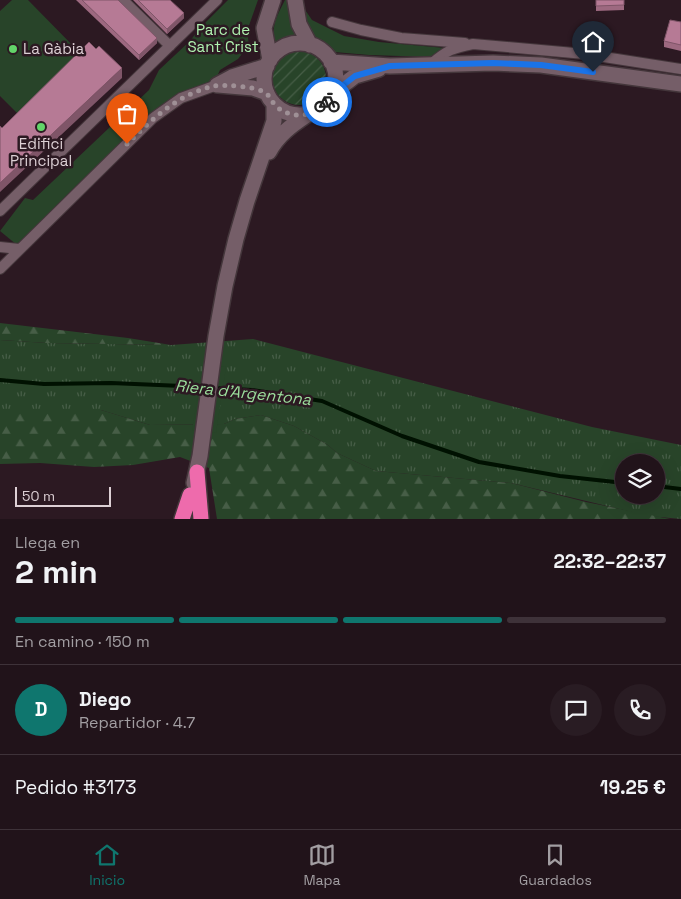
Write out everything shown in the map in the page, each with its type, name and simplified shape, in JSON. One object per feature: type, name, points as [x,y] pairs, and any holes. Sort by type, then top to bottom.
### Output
[{"type":"highway","points":[[197,472],[201,519]]},
{"type":"highway","points":[[182,519],[190,496]]},
{"type":"street","points":[[124,0],[170,46]]},
{"type":"street","points":[[0,211],[217,0]]},
{"type":"street","points":[[189,519],[190,496],[200,456],[216,336],[236,239],[274,121],[264,80],[268,63],[264,28],[273,0]]},
{"type":"street","points":[[295,0],[299,24],[310,45]]},
{"type":"street","points":[[332,22],[401,38],[585,54],[681,69]]},
{"type":"street","points":[[0,268],[153,118],[181,98],[268,63],[279,50],[288,45],[299,43],[310,45],[323,52],[332,62],[336,78],[333,93]]},
{"type":"street","points":[[431,64],[444,52],[456,47],[473,44]]},
{"type":"street","points":[[332,62],[390,66],[493,63],[541,65],[681,84]]},
{"type":"street","points":[[258,172],[276,140],[289,127],[323,107],[333,93],[355,76],[390,66]]},
{"type":"street","points":[[216,85],[253,88],[270,99],[282,111],[307,115]]},
{"type":"street","points":[[0,247],[19,249]]},
{"type":"green space","points":[[12,0],[28,0],[83,56],[22,118],[0,96],[0,11]]},
{"type":"green space","name":"Parc de Sant Crist","points":[[228,0],[258,0],[247,31],[249,45],[238,59],[220,70],[213,85],[178,95],[17,245],[0,231],[25,198],[33,200],[149,90],[159,70],[190,41],[199,29]]},
{"type":"green space","points":[[285,0],[290,0],[302,38],[288,37],[277,46],[274,28]]},
{"type":"green space","points":[[299,1],[312,20],[344,36],[379,42],[445,48],[431,57],[334,52],[321,43],[314,41],[303,26]]},
{"type":"green space","points":[[299,51],[309,53],[318,59],[324,68],[326,78],[324,88],[318,97],[309,103],[299,105],[289,103],[280,97],[274,88],[272,78],[274,68],[280,59],[289,53]]},
{"type":"green space","points":[[0,323],[171,345],[47,343],[0,340]]},
{"type":"green space","points":[[253,339],[592,427],[681,445],[681,519],[649,516],[511,483],[376,471],[337,453],[328,445],[294,426],[261,415],[235,419],[224,424],[150,425],[101,410],[0,410],[0,340],[47,343],[171,345]]},
{"type":"green space","points":[[203,365],[226,367],[216,433],[192,430]]},
{"type":"green space","points":[[0,410],[101,410],[150,425],[224,424],[235,419],[261,415],[294,426],[328,445],[337,453],[376,471],[511,483],[586,502],[670,519],[217,519],[209,468],[180,457],[133,465],[94,467],[40,463],[0,464]]},
{"type":"building","points":[[82,0],[118,0],[157,38],[139,55]]},
{"type":"building","points":[[138,0],[170,0],[184,13],[167,29]]},
{"type":"building","points":[[596,0],[624,0],[624,5],[596,6]]},
{"type":"building","points":[[670,20],[681,22],[681,45],[664,41]]},
{"type":"building","name":"Edifici Principal","points":[[89,42],[96,49],[99,46],[122,68],[0,183],[0,126],[2,128]]},
{"type":"waterway","name":"Riera d'Argentona","points":[[0,380],[44,384],[111,383],[206,387]]},
{"type":"waterway","name":"Riera d'Argentona","points":[[213,388],[252,390],[322,401],[402,436],[479,462],[560,476],[615,482]]},
{"type":"waterway","name":"Riera d'Argentona","points":[[665,487],[681,489]]},
{"type":"way so far","points":[[127,144],[153,118],[181,98],[216,85],[253,88],[267,93],[271,101],[278,108],[292,114],[307,115],[323,107],[327,102]]},
{"type":"place","name":"La Gàbia","points":[[13,49]]},
{"type":"place","name":"Edifici Principal","points":[[41,127]]},
{"type":"route","points":[[327,102],[333,93],[355,76],[390,66],[493,63],[541,65],[593,72]]}]
